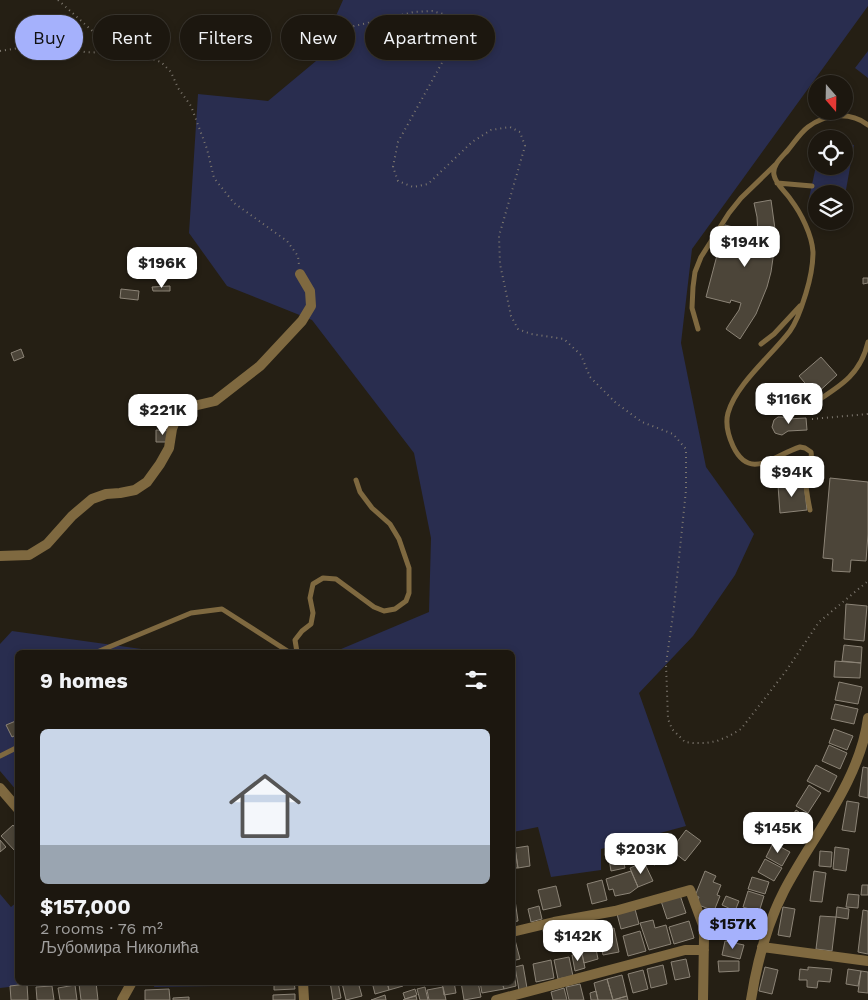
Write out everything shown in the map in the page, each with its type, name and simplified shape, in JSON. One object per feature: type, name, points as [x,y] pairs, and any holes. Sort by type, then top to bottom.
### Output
[{"type":"street","points":[[0,556],[29,555],[48,544],[72,516],[92,499],[106,494],[135,490],[147,482],[170,448],[172,429],[177,416],[185,408],[215,401],[260,366],[302,322],[311,306],[310,291],[300,274]]},
{"type":"street","points":[[751,1000],[762,947],[773,915],[784,891],[857,763],[868,718]]},
{"type":"street","points":[[0,788],[15,806]]},
{"type":"street","points":[[515,931],[615,910],[690,890],[703,925],[703,1000]]},
{"type":"street","points":[[762,947],[868,962]]},
{"type":"street","points":[[496,1000],[685,950],[704,950]]},
{"type":"street","points":[[122,1000],[130,985]]},
{"type":"street","points":[[304,1000],[306,985]]},
{"type":"lane","points":[[698,329],[692,308],[692,287],[695,272],[701,256],[735,205],[776,165],[806,128],[831,116],[853,117],[868,125]]},
{"type":"lane","points":[[776,165],[773,174],[777,183],[801,215],[808,232],[813,250],[812,266],[798,316],[790,331],[747,380],[736,396],[728,412],[727,425],[729,438],[735,450],[743,460],[750,464],[759,465],[800,447],[809,449],[812,456],[806,484],[810,510]]},
{"type":"lane","points":[[777,183],[808,186]]},
{"type":"lane","points":[[761,344],[774,334],[802,304]]},
{"type":"lane","points":[[817,401],[853,374],[861,362],[868,342]]},
{"type":"lane","points":[[298,650],[295,640],[311,624],[313,613],[310,598],[313,584],[324,578],[336,579],[374,607],[384,611],[395,609],[406,601],[409,593],[409,568],[398,539],[390,524],[372,508],[360,492],[356,480]]},
{"type":"lane","points":[[102,650],[191,613],[222,609],[285,650]]},
{"type":"lane","points":[[0,756],[15,748]]},
{"type":"path","points":[[58,0],[93,31]]},
{"type":"path","points":[[355,26],[414,12],[443,14],[450,23],[452,42],[398,142],[393,167],[398,181],[413,187],[428,184],[472,142],[491,130],[510,127],[520,132],[525,146],[499,236],[500,264],[511,316],[514,322],[518,329],[531,334],[564,339],[581,356],[590,377],[616,403],[642,422],[673,434],[686,448],[686,490],[666,664],[668,719],[672,729],[680,738],[685,742],[693,744],[706,743],[729,736],[741,729],[786,671],[818,622],[868,581]]},
{"type":"path","points":[[0,51],[44,44],[93,52]]},
{"type":"path","points":[[154,60],[161,62],[171,72],[178,88],[191,106],[207,149],[214,178],[234,203],[287,241],[298,256],[300,274]]},
{"type":"path","points":[[812,419],[868,414]]},
{"type":"shaded area","points":[[343,0],[868,0],[868,6],[818,75],[808,75],[808,89],[692,249],[681,343],[706,467],[754,534],[735,575],[693,636],[639,693],[686,826],[601,849],[601,870],[551,877],[538,827],[515,832],[515,650],[339,650],[429,612],[431,538],[414,453],[312,320],[227,286],[189,233],[198,94],[268,101],[316,60],[355,60],[355,15],[336,15]]},
{"type":"shaded area","points":[[868,51],[868,78],[855,68]]},
{"type":"shaded area","points":[[814,175],[849,175],[847,185],[812,185]]},
{"type":"shaded area","points":[[12,631],[149,650],[15,650],[15,789],[0,771],[0,644]]},
{"type":"shaded area","points":[[0,894],[11,907],[15,904],[15,985],[27,985],[0,988]]},
{"type":"shaded area","points":[[154,985],[215,985],[214,986],[154,987]]},
{"type":"building","points":[[771,200],[775,229],[771,272],[756,314],[740,339],[726,329],[739,310],[741,303],[731,300],[730,303],[706,297],[725,225],[758,235],[754,203]]},
{"type":"building","points":[[863,278],[868,278],[868,283],[863,284]]},
{"type":"building","points":[[170,286],[170,291],[153,291],[152,287]]},
{"type":"building","points":[[121,289],[139,291],[138,300],[120,298]]},
{"type":"building","points":[[21,349],[24,357],[14,361],[11,353]]},
{"type":"building","points":[[821,357],[837,375],[815,395],[799,376]]},
{"type":"building","points":[[192,396],[193,403],[179,404],[178,397]]},
{"type":"building","points":[[139,399],[153,399],[153,409],[138,408]]},
{"type":"building","points":[[778,417],[787,419],[806,418],[807,430],[788,431],[782,435],[775,433],[772,427],[774,420]]},
{"type":"building","points":[[156,430],[170,431],[169,442],[156,442]]},
{"type":"building","points":[[830,478],[868,482],[866,561],[851,560],[850,572],[832,571],[833,559],[823,558]]},
{"type":"building","points":[[804,482],[807,510],[780,513],[778,485]]},
{"type":"building","points":[[846,604],[867,606],[864,641],[844,639]]},
{"type":"building","points":[[844,645],[862,647],[861,663],[842,661]]},
{"type":"building","points":[[835,661],[861,663],[860,678],[834,677]]},
{"type":"building","points":[[839,682],[862,687],[858,704],[835,700]]},
{"type":"building","points":[[835,704],[858,709],[854,724],[831,719]]},
{"type":"building","points":[[15,721],[15,736],[12,737],[6,725]]},
{"type":"building","points":[[834,729],[853,736],[847,750],[829,743]]},
{"type":"building","points":[[829,745],[847,753],[840,769],[822,761]]},
{"type":"building","points":[[816,765],[837,776],[829,792],[807,781]]},
{"type":"building","points":[[863,767],[868,768],[868,798],[859,796]]},
{"type":"building","points":[[809,785],[821,793],[808,813],[796,806]]},
{"type":"building","points":[[847,801],[859,803],[855,832],[842,830]]},
{"type":"building","points":[[796,810],[813,822],[805,833],[788,822]]},
{"type":"building","points":[[13,825],[15,827],[15,851],[1,836]]},
{"type":"building","points":[[686,830],[701,841],[685,861],[671,850]]},
{"type":"building","points":[[0,840],[6,847],[0,852]]},
{"type":"building","points":[[661,841],[668,860],[654,865],[647,846]]},
{"type":"building","points":[[773,843],[790,852],[782,866],[766,857]]},
{"type":"building","points":[[528,846],[530,866],[518,868],[515,848]]},
{"type":"building","points":[[835,847],[849,849],[846,871],[833,869]]},
{"type":"building","points":[[515,848],[518,868],[515,868]]},
{"type":"building","points":[[621,850],[625,868],[611,871],[608,853]]},
{"type":"building","points":[[820,851],[832,852],[831,867],[819,866]]},
{"type":"building","points":[[765,859],[782,868],[774,881],[758,872]]},
{"type":"building","points":[[644,862],[653,881],[638,887],[630,868]]},
{"type":"building","points":[[631,871],[638,887],[630,893],[615,896],[613,889],[609,890],[606,879]]},
{"type":"building","points":[[705,871],[716,876],[713,882],[721,885],[717,895],[720,896],[714,911],[696,904],[699,897],[695,896]]},
{"type":"building","points":[[814,871],[826,873],[822,902],[810,901]]},
{"type":"building","points":[[752,877],[769,882],[765,894],[748,889]]},
{"type":"building","points":[[602,880],[607,900],[592,904],[587,884]]},
{"type":"building","points":[[862,885],[868,885],[868,895],[861,895]]},
{"type":"building","points":[[556,886],[561,906],[543,910],[538,890]]},
{"type":"building","points":[[748,891],[764,896],[759,912],[743,907]]},
{"type":"building","points":[[848,894],[859,895],[858,908],[846,907]]},
{"type":"building","points":[[680,895],[686,913],[667,919],[661,901]]},
{"type":"building","points":[[726,896],[739,901],[735,911],[722,905]]},
{"type":"building","points":[[515,900],[518,921],[515,922]]},
{"type":"building","points":[[539,906],[542,919],[531,922],[528,909]]},
{"type":"building","points":[[783,907],[795,909],[790,937],[778,935]]},
{"type":"building","points":[[837,907],[849,909],[848,919],[836,917]]},
{"type":"building","points":[[635,909],[639,924],[621,929],[617,914]]},
{"type":"building","points":[[863,910],[868,911],[868,954],[858,952]]},
{"type":"building","points":[[731,915],[750,920],[745,939],[726,933]]},
{"type":"building","points":[[820,916],[836,917],[832,951],[816,949]]},
{"type":"building","points":[[653,920],[655,928],[666,925],[671,944],[649,950],[640,923]]},
{"type":"building","points":[[689,921],[694,938],[674,944],[669,927]]},
{"type":"building","points":[[573,925],[576,942],[546,947],[543,930]]},
{"type":"building","points":[[614,928],[619,952],[603,955],[598,932]]},
{"type":"building","points":[[640,931],[646,951],[628,956],[623,936]]},
{"type":"building","points":[[594,939],[598,959],[584,963],[579,942]]},
{"type":"building","points":[[515,940],[520,959],[515,960]]},
{"type":"building","points":[[725,941],[744,945],[740,959],[722,955]]},
{"type":"building","points":[[582,953],[585,968],[575,971],[572,955]]},
{"type":"building","points":[[569,957],[573,976],[558,979],[554,960]]},
{"type":"building","points":[[686,959],[690,977],[675,980],[671,962]]},
{"type":"building","points":[[551,960],[554,978],[536,982],[533,964]]},
{"type":"building","points":[[718,961],[739,961],[739,971],[719,972]]},
{"type":"building","points":[[523,965],[527,988],[519,990],[515,967]]},
{"type":"building","points":[[663,965],[667,984],[651,988],[647,969]]},
{"type":"building","points":[[765,967],[778,970],[772,994],[759,991]]},
{"type":"building","points":[[808,967],[832,969],[830,982],[818,981],[817,988],[807,987],[807,980],[799,980],[800,969],[808,970]]},
{"type":"building","points":[[848,969],[861,971],[858,986],[846,984]]},
{"type":"building","points":[[643,970],[648,989],[633,993],[628,974]]},
{"type":"building","points":[[861,971],[868,972],[868,993],[858,992]]},
{"type":"building","points":[[622,975],[627,996],[613,1000],[607,979]]},
{"type":"building","points":[[607,979],[613,1000],[598,1000],[594,983]]},
{"type":"building","points":[[515,980],[516,986],[504,989],[503,985],[515,985]]},
{"type":"building","points":[[580,984],[584,1000],[569,1000],[566,987]]},
{"type":"building","points":[[27,985],[28,1000],[11,1000],[10,986]]},
{"type":"building","points":[[75,985],[77,1000],[60,1000],[58,988]]},
{"type":"building","points":[[79,985],[96,985],[98,1000],[81,1000]]},
{"type":"building","points":[[274,985],[294,985],[295,989],[274,990]]},
{"type":"building","points":[[330,985],[339,985],[341,998],[333,1000]]},
{"type":"building","points":[[342,985],[359,985],[362,996],[346,1000]]},
{"type":"building","points":[[373,985],[388,985],[389,990],[375,994]]},
{"type":"building","points":[[388,985],[403,986],[389,990]]},
{"type":"building","points":[[442,985],[455,985],[456,993],[444,995]]},
{"type":"building","points":[[462,985],[479,985],[481,997],[464,1000]]},
{"type":"building","points":[[481,985],[503,985],[504,989],[482,993]]},
{"type":"building","points":[[52,986],[54,1000],[37,1000],[36,987]]},
{"type":"building","points":[[425,987],[428,1000],[420,1000],[417,989]]},
{"type":"building","points":[[443,987],[446,1000],[429,1000],[427,990]]},
{"type":"building","points":[[564,988],[567,1000],[553,1000],[551,992]]},
{"type":"building","points":[[169,989],[170,1000],[145,1000],[145,990]]},
{"type":"building","points":[[415,989],[417,995],[405,999],[403,993]]},
{"type":"building","points":[[596,991],[598,1000],[591,1000],[590,993]]},
{"type":"building","points":[[295,994],[295,1000],[273,1000],[273,995]]},
{"type":"building","points":[[385,995],[386,1000],[371,1000]]},
{"type":"building","points":[[416,996],[417,1000],[403,1000],[405,999]]},
{"type":"building","points":[[627,996],[628,1000],[613,1000]]},
{"type":"building","points":[[189,997],[189,1000],[173,1000],[173,998]]}]
